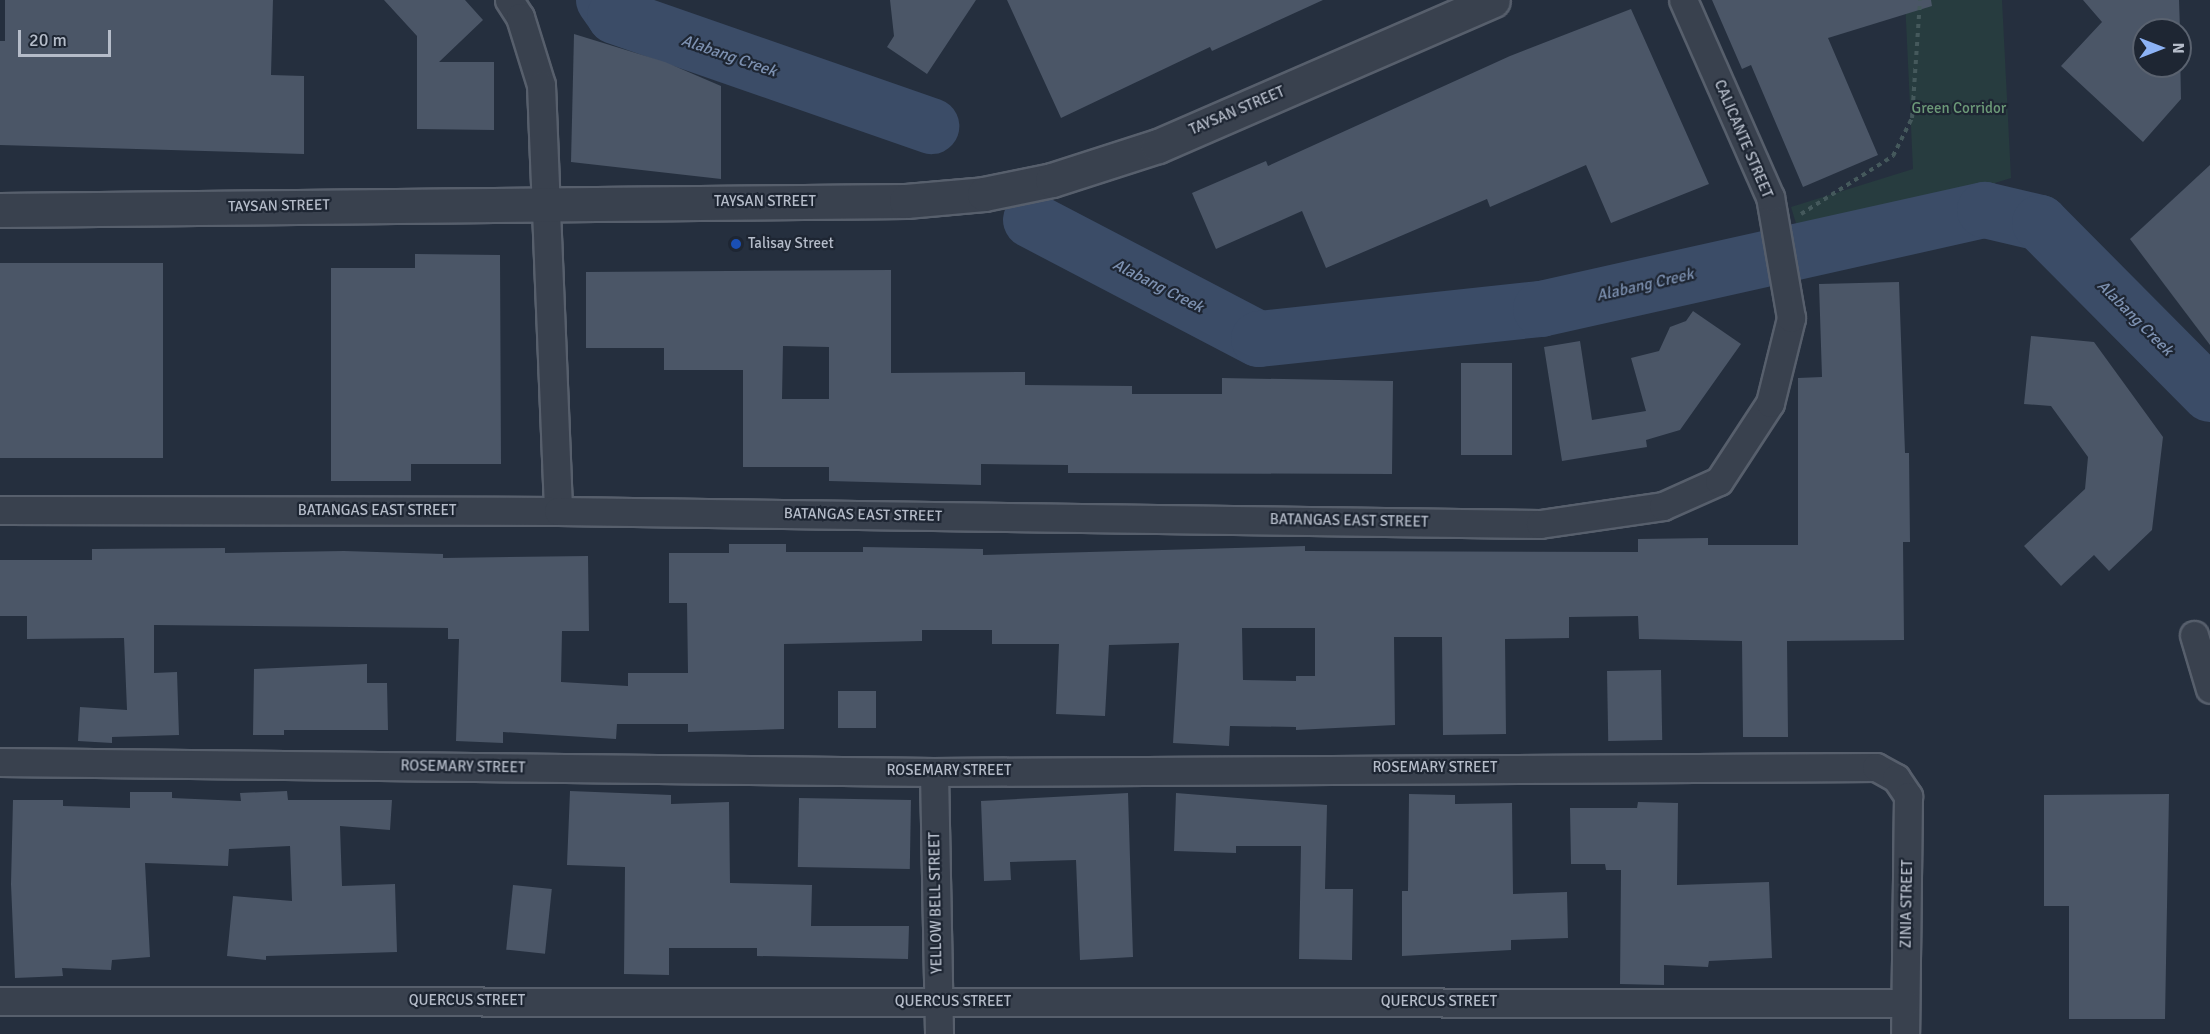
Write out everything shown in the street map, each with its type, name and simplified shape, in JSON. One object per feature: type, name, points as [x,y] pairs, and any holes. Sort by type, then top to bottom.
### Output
[{"type":"street","points":[[509,0],[520,17],[541,86],[558,511]]},
{"type":"street","name":"TAYSAN STREET","points":[[0,210],[906,201],[984,194],[1052,180],[1158,146],[1493,0]]},
{"type":"street","name":"CALICANTE STREET","points":[[1683,0],[1770,197],[1791,318],[1770,403],[1719,481]]},
{"type":"street","name":"BATANGAS EAST STREET","points":[[0,510],[558,511],[1540,524],[1663,506],[1719,481]]},
{"type":"street","points":[[2194,635],[2210,689]]},
{"type":"street","name":"ROSEMARY STREET","points":[[0,762],[934,772],[1853,765],[1876,767],[1896,778]]},
{"type":"street","name":"YELLOW BELL STREET","points":[[934,772],[939,1034]]},
{"type":"street","name":"ZINIA STREET","points":[[1896,778],[1908,796],[1909,821],[1905,1034]]},
{"type":"street","name":"QUERCUS STREET","points":[[0,1001],[1905,1003]]},
{"type":"path","points":[[1776,231],[1893,156],[1912,118],[1920,0]]},
{"type":"green space","name":"Green Corridor","points":[[1905,0],[2002,0],[2011,178],[1802,243],[1791,207],[1913,169]]},
{"type":"building","points":[[5,0],[273,0],[271,75],[304,76],[304,154],[0,145],[0,41],[5,41]]},
{"type":"building","points":[[384,0],[465,0],[483,20],[439,62],[494,62],[494,130],[417,129],[417,36]]},
{"type":"building","points":[[890,0],[976,0],[927,74],[887,47],[894,36]]},
{"type":"building","points":[[1007,0],[1323,0],[1212,51],[1210,47],[1061,118]]},
{"type":"building","points":[[1712,0],[1931,0],[1932,6],[1828,38],[1878,155],[1803,187],[1751,65],[1742,69]]},
{"type":"building","points":[[2083,0],[2179,0],[2180,18],[2132,18],[2132,78],[2181,78],[2181,99],[2143,142],[2061,66],[2102,22]]},
{"type":"building","points":[[1631,9],[1709,184],[1611,223],[1586,165],[1490,207],[1487,199],[1326,268],[1302,211],[1216,249],[1192,193],[1266,161],[1268,166],[1510,56]]},
{"type":"building","points":[[574,34],[665,62],[721,86],[721,179],[571,162]]},
{"type":"building","points":[[2210,165],[2210,345],[2130,239]]},
{"type":"building","points":[[415,254],[500,255],[501,464],[411,464],[411,481],[331,481],[331,268],[415,268]]},
{"type":"building","points":[[0,263],[163,263],[163,458],[0,458]]},
{"type":"building","points":[[891,270],[891,373],[1025,372],[1025,385],[1132,386],[1132,394],[1222,394],[1222,378],[1393,381],[1392,474],[1068,473],[1068,465],[981,464],[981,485],[829,481],[829,467],[743,467],[743,370],[664,370],[664,348],[586,348],[586,272]],"holes":[[[783,346],[829,347],[829,399],[782,399]]]},
{"type":"building","points":[[1899,282],[1905,453],[1909,453],[1910,542],[1903,542],[1904,640],[1787,641],[1788,737],[1743,737],[1742,641],[1639,639],[1638,616],[1569,617],[1569,638],[1505,639],[1506,734],[1443,735],[1442,637],[1394,637],[1395,725],[1296,730],[1296,727],[1230,726],[1229,746],[1173,743],[1179,643],[1109,645],[1105,716],[1056,714],[1059,644],[992,644],[992,630],[922,630],[922,641],[784,644],[784,729],[688,732],[688,724],[617,724],[616,739],[503,732],[503,743],[456,741],[459,639],[448,639],[448,628],[154,625],[154,673],[177,672],[179,735],[112,737],[112,743],[78,741],[80,707],[127,710],[124,638],[27,639],[27,616],[0,616],[0,560],[92,560],[92,549],[225,548],[225,553],[344,551],[443,554],[443,558],[588,556],[589,631],[562,631],[561,682],[628,686],[628,673],[688,673],[687,603],[669,603],[669,553],[729,553],[729,544],[786,544],[786,552],[863,552],[863,547],[983,549],[983,555],[1305,546],[1305,551],[1638,552],[1638,539],[1708,538],[1708,545],[1798,545],[1798,378],[1822,377],[1819,284]],"holes":[[[1242,628],[1315,628],[1315,676],[1296,676],[1296,681],[1243,680]]]},
{"type":"building","points":[[1693,311],[1741,344],[1680,430],[1646,440],[1647,447],[1562,461],[1544,347],[1580,341],[1592,420],[1646,411],[1631,358],[1659,351],[1670,327],[1686,321]]},
{"type":"building","points":[[2031,336],[2094,342],[2163,437],[2152,530],[2109,571],[2094,555],[2061,586],[2024,546],[2085,489],[2088,457],[2051,406],[2024,404]]},
{"type":"building","points":[[1461,363],[1512,363],[1512,455],[1461,455]]},
{"type":"building","points":[[367,664],[367,683],[387,683],[388,730],[284,730],[284,735],[253,735],[254,669]]},
{"type":"building","points":[[1661,670],[1662,740],[1608,741],[1607,671]]},
{"type":"building","points":[[838,691],[876,691],[876,728],[838,728]]},
{"type":"building","points":[[287,791],[288,800],[392,800],[390,830],[340,826],[342,886],[395,884],[397,952],[266,956],[266,960],[227,956],[233,896],[292,901],[290,846],[229,849],[228,866],[145,863],[150,957],[112,960],[111,970],[62,968],[63,976],[15,978],[11,884],[13,800],[63,800],[63,806],[130,808],[130,792],[172,792],[172,798],[241,801],[240,793]]},
{"type":"building","points":[[570,791],[671,795],[671,804],[729,802],[730,883],[812,885],[811,926],[909,926],[908,959],[757,956],[757,948],[669,948],[669,975],[624,974],[625,867],[567,865]]},
{"type":"building","points":[[1128,793],[1133,957],[1080,960],[1076,860],[1010,862],[1011,880],[984,881],[981,801]]},
{"type":"building","points":[[1176,793],[1327,805],[1325,889],[1353,889],[1352,960],[1299,959],[1301,846],[1236,846],[1236,853],[1174,851]]},
{"type":"building","points":[[1409,794],[1455,795],[1455,804],[1512,803],[1513,894],[1567,892],[1568,938],[1511,940],[1511,950],[1402,956],[1402,891],[1408,891]]},
{"type":"building","points":[[2169,794],[2165,1019],[2069,1019],[2069,906],[2044,906],[2044,795]]},
{"type":"building","points":[[799,798],[911,800],[910,869],[798,867]]},
{"type":"building","points":[[1638,802],[1678,803],[1677,885],[1769,882],[1772,958],[1709,961],[1708,967],[1664,965],[1664,985],[1620,984],[1621,870],[1606,870],[1605,864],[1571,864],[1570,808],[1637,808]]},
{"type":"building","points":[[513,885],[552,889],[545,954],[506,950]]},
{"type":"waterway","name":"Alabang Creek","points":[[604,0],[615,16],[931,126]]},
{"type":"waterway","name":"Alabang Creek","points":[[1031,220],[1259,339],[1541,309],[1985,210],[2040,223],[2210,394]]},
{"type":"place","name":"Talisay Street","points":[[736,244]]}]
